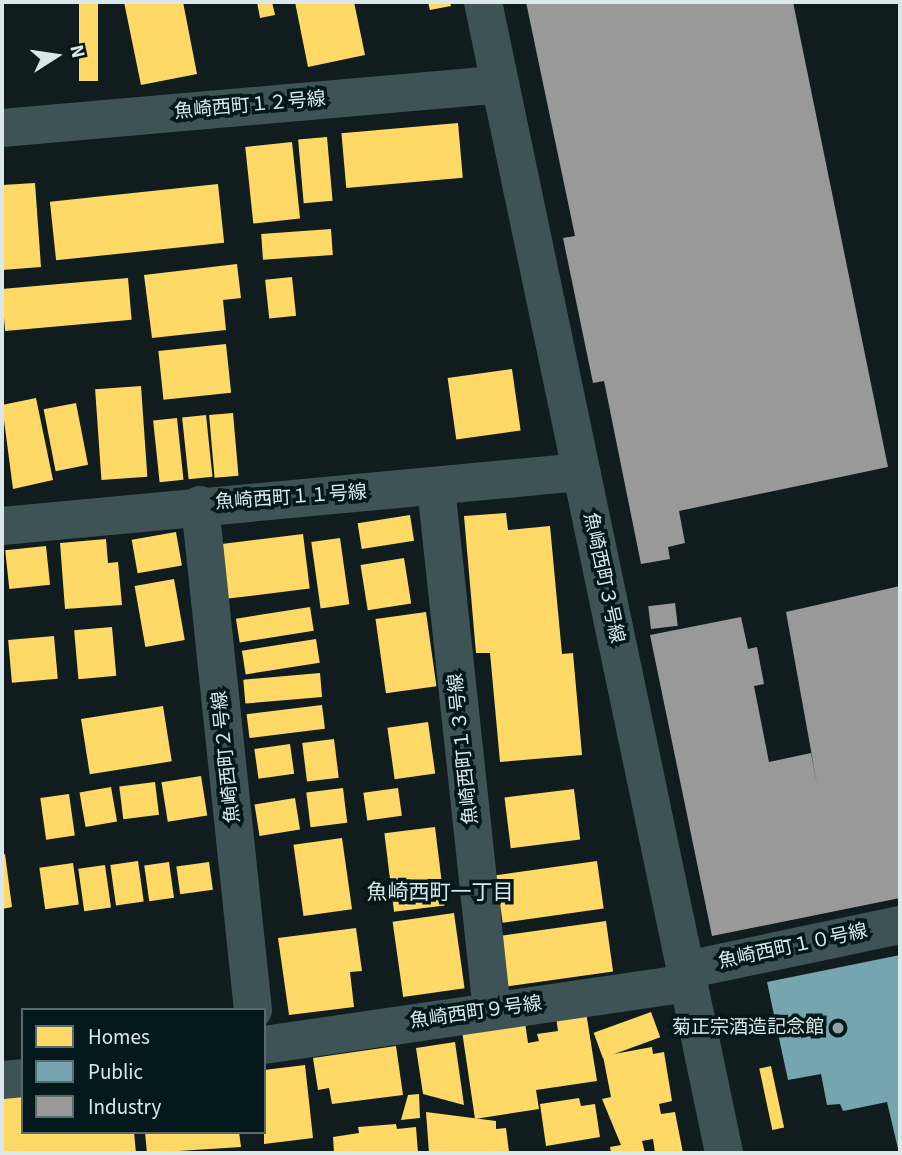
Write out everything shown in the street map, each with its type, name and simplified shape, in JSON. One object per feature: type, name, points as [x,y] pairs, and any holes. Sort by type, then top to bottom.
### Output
[{"type":"street","name":"魚崎西町３号線","points":[[484,2],[498,85],[724,1153]]},
{"type":"street","name":"魚崎西町１２号線","points":[[2,128],[498,85]]},
{"type":"street","name":"魚崎西町１１号線","points":[[2,526],[200,505],[436,487],[581,472]]},
{"type":"street","name":"魚崎西町１３号線","points":[[436,487],[492,1011]]},
{"type":"street","name":"魚崎西町２号線","points":[[200,505],[253,1008]]},
{"type":"street","name":"魚崎西町１０号線","points":[[687,976],[900,925]]},
{"type":"street","name":"魚崎西町９号線","points":[[266,1045],[492,1011],[687,976]]},
{"type":"street","points":[[2,1080],[21,1077]]},
{"type":"building: Homes","points":[[79,2],[98,2],[98,81],[79,81]]},
{"type":"building: Homes","points":[[124,2],[183,2],[197,74],[141,85]]},
{"type":"building: Homes","points":[[257,2],[272,2],[275,15],[260,18]]},
{"type":"building: Homes","points":[[295,2],[354,2],[365,55],[308,67]]},
{"type":"building: Homes","points":[[428,2],[450,2],[451,6],[430,10]]},
{"type":"building: Homes","points":[[458,123],[463,178],[346,188],[341,133]]},
{"type":"building: Homes","points":[[327,137],[333,201],[304,203],[298,140]]},
{"type":"building: Homes","points":[[292,142],[300,219],[253,223],[245,147]]},
{"type":"building: Homes","points":[[35,183],[41,267],[2,270],[2,185]]},
{"type":"building: Homes","points":[[218,184],[224,243],[56,260],[50,202]]},
{"type":"building: Homes","points":[[331,229],[333,255],[263,260],[261,234]]},
{"type":"building: Homes","points":[[237,264],[241,298],[223,300],[226,330],[152,338],[144,275]]},
{"type":"building: Homes","points":[[292,277],[296,316],[269,319],[265,280]]},
{"type":"building: Homes","points":[[128,278],[132,320],[5,331],[2,289]]},
{"type":"building: Homes","points":[[226,344],[231,393],[163,400],[158,351]]},
{"type":"building: Homes","points":[[512,369],[521,430],[456,439],[448,378]]},
{"type":"building: Homes","points":[[141,386],[147,477],[101,480],[95,389]]},
{"type":"building: Homes","points":[[36,398],[53,480],[13,489],[2,405]]},
{"type":"building: Homes","points":[[76,403],[88,465],[56,471],[44,409]]},
{"type":"building: Homes","points":[[233,413],[238,476],[215,478],[209,415]]},
{"type":"building: Homes","points":[[206,415],[212,477],[189,479],[182,418]]},
{"type":"building: Homes","points":[[177,418],[183,480],[160,482],[153,421]]},
{"type":"building: Homes","points":[[506,513],[508,530],[550,526],[562,654],[573,653],[582,755],[500,762],[490,653],[476,653],[464,516]]},
{"type":"building: Homes","points":[[410,515],[414,541],[362,549],[358,523]]},
{"type":"building: Homes","points":[[176,532],[182,565],[138,573],[132,540]]},
{"type":"building: Homes","points":[[303,534],[310,589],[226,599],[220,544]]},
{"type":"building: Homes","points":[[340,538],[349,604],[321,608],[311,542]]},
{"type":"building: Homes","points":[[106,539],[108,563],[118,562],[122,605],[65,609],[60,543]]},
{"type":"building: Homes","points":[[46,546],[50,585],[9,589],[5,550]]},
{"type":"building: Homes","points":[[404,558],[411,603],[368,610],[361,565]]},
{"type":"building: Homes","points":[[174,579],[185,640],[145,647],[135,586]]},
{"type":"building: Homes","points":[[310,607],[314,631],[240,642],[236,619]]},
{"type":"building: Homes","points":[[426,612],[436,686],[386,693],[375,619]]},
{"type":"building: Homes","points":[[112,627],[116,676],[78,679],[74,630]]},
{"type":"building: Homes","points":[[54,636],[58,679],[12,683],[8,640]]},
{"type":"building: Homes","points":[[316,639],[320,663],[246,674],[242,651]]},
{"type":"building: Homes","points":[[320,673],[322,697],[245,704],[243,680]]},
{"type":"building: Homes","points":[[322,705],[325,729],[249,738],[247,714]]},
{"type":"building: Homes","points":[[163,706],[172,761],[90,774],[81,719]]},
{"type":"building: Homes","points":[[428,722],[435,773],[395,779],[387,728]]},
{"type":"building: Homes","points":[[334,739],[339,778],[307,782],[302,743]]},
{"type":"building: Homes","points":[[290,744],[294,774],[259,779],[254,749]]},
{"type":"building: Homes","points":[[201,776],[207,816],[168,822],[161,782]]},
{"type":"building: Homes","points":[[155,782],[159,815],[123,819],[119,786]]},
{"type":"building: Homes","points":[[111,787],[117,821],[86,827],[79,793]]},
{"type":"building: Homes","points":[[343,788],[347,823],[311,827],[306,793]]},
{"type":"building: Homes","points":[[398,788],[402,816],[367,821],[363,793]]},
{"type":"building: Homes","points":[[574,789],[580,840],[511,848],[505,798]]},
{"type":"building: Homes","points":[[69,794],[75,836],[46,840],[40,798]]},
{"type":"building: Homes","points":[[295,798],[300,830],[260,836],[255,804]]},
{"type":"building: Homes","points":[[435,827],[445,905],[394,912],[384,833]]},
{"type":"building: Homes","points":[[342,838],[352,909],[303,916],[293,845]]},
{"type":"building: Homes","points":[[5,854],[12,907],[2,909],[2,855]]},
{"type":"building: Homes","points":[[138,861],[144,902],[116,905],[110,865]]},
{"type":"building: Homes","points":[[597,861],[604,909],[503,923],[496,875]]},
{"type":"building: Homes","points":[[169,862],[174,898],[149,901],[144,865]]},
{"type":"building: Homes","points":[[209,862],[213,890],[180,894],[176,867]]},
{"type":"building: Homes","points":[[73,863],[79,905],[45,909],[39,868]]},
{"type":"building: Homes","points":[[105,865],[111,908],[84,911],[78,869]]},
{"type":"building: Homes","points":[[454,913],[465,988],[403,997],[393,922]]},
{"type":"building: Homes","points":[[606,921],[613,972],[508,986],[501,936]]},
{"type":"building: Homes","points":[[356,928],[362,971],[350,972],[354,1007],[289,1015],[278,938]]},
{"type":"building: Homes","points":[[586,1012],[597,1081],[536,1090],[539,1109],[475,1119],[462,1031],[525,1022],[528,1043],[539,1041],[537,1034],[558,1031],[556,1017]]},
{"type":"building: Homes","points":[[651,1012],[660,1037],[603,1058],[594,1033]]},
{"type":"building: Homes","points":[[455,1042],[464,1105],[423,1094],[416,1048]]},
{"type":"building: Homes","points":[[396,1046],[403,1095],[332,1104],[329,1088],[318,1090],[313,1058]]},
{"type":"building: Homes","points":[[652,1047],[653,1054],[664,1052],[672,1101],[659,1104],[661,1114],[675,1112],[683,1153],[655,1153],[653,1139],[642,1141],[645,1153],[611,1153],[610,1147],[621,1145],[602,1099],[611,1097],[603,1056]]},
{"type":"building: Homes","points":[[305,1065],[313,1138],[264,1144],[266,1070]]},
{"type":"building: Homes","points":[[771,1066],[784,1128],[772,1130],[759,1068]]},
{"type":"building: Homes","points":[[21,1090],[21,1134],[134,1134],[136,1153],[2,1153],[2,1092]]},
{"type":"building: Homes","points":[[419,1094],[420,1118],[401,1120],[408,1095]]},
{"type":"building: Homes","points":[[579,1098],[581,1106],[595,1104],[600,1137],[546,1146],[540,1104]]},
{"type":"building: Homes","points":[[426,1112],[496,1121],[496,1129],[506,1128],[509,1152],[429,1153]]},
{"type":"building: Homes","points":[[396,1124],[397,1129],[416,1127],[418,1153],[334,1153],[333,1137],[359,1133],[358,1127]]},
{"type":"building: Homes","points":[[145,1134],[239,1134],[241,1147],[147,1153]]},
{"type":"building: Public","name":"菊正宗酒造記念館","points":[[900,955],[899,1153],[887,1102],[843,1111],[840,1104],[827,1105],[821,1074],[788,1080],[767,982]]},
{"type":"building: Industry","points":[[526,2],[793,2],[888,467],[679,511],[685,543],[668,547],[670,559],[641,564],[604,381],[593,383],[563,238],[575,236]]},
{"type":"building: Industry","points":[[900,586],[900,898],[712,936],[650,635],[741,617],[748,649],[757,647],[764,684],[754,686],[769,762],[811,753],[817,784],[786,612]]},
{"type":"building: Industry","points":[[675,603],[678,626],[651,629],[648,606]]},
{"type":"place","name":"菊正宗酒造記念館","points":[[838,1028]]},
{"type":"district","name":"魚崎西町一丁目","points":[[440,892]]}]
